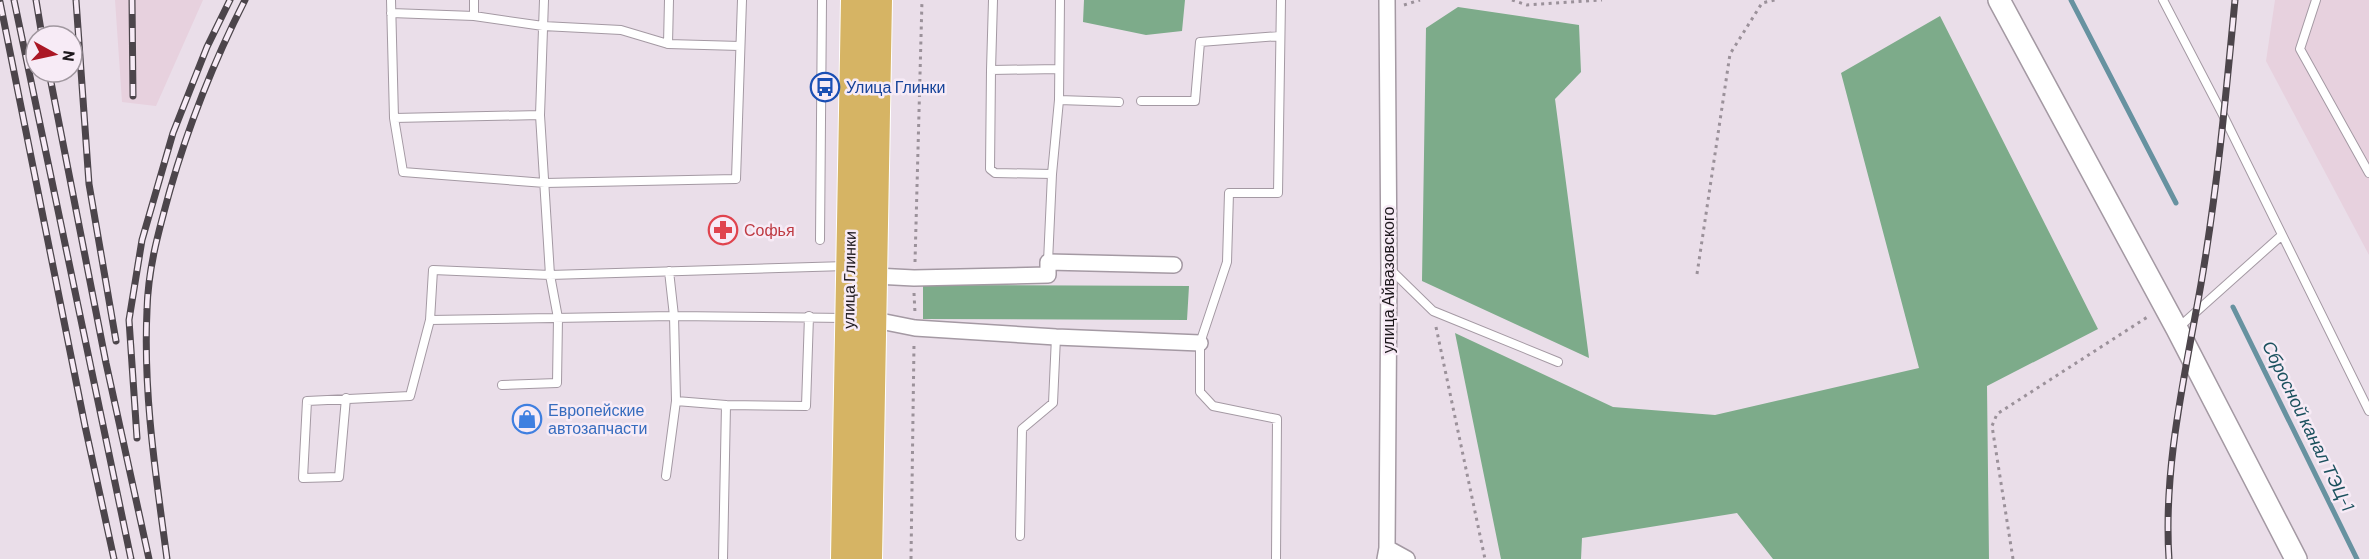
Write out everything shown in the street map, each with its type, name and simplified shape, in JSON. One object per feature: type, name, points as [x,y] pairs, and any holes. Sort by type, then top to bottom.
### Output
[{"type":"highway","name":"улица Глинки","points":[[844,559],[854,0]]},
{"type":"highway","name":"улица Глинки","points":[[869,559],[879,0]]},
{"type":"main road","points":[[1999,0],[2177,329],[2296,559]]},
{"type":"street","name":"улица Айвазовского","points":[[1386,553],[1389,268],[1387,0]]},
{"type":"street","points":[[875,276],[914,278],[1048,268],[1174,265]]},
{"type":"street","points":[[875,320],[915,328],[1200,343]]},
{"type":"street","points":[[1386,553],[1407,559]]},
{"type":"lane","points":[[391,0],[394,118],[403,172],[545,183],[736,179],[742,0]]},
{"type":"lane","points":[[474,0],[474,16]]},
{"type":"lane","points":[[502,385],[557,382],[558,318],[550,275],[540,115],[544,0]]},
{"type":"lane","points":[[668,44],[669,0]]},
{"type":"lane","points":[[820,240],[822,0]]},
{"type":"lane","points":[[993,0],[990,169],[995,173],[1052,174]]},
{"type":"lane","points":[[1048,268],[1052,174],[1059,100],[1060,0]]},
{"type":"lane","points":[[1276,559],[1277,419],[1213,406],[1200,392],[1200,343],[1227,262],[1229,193],[1278,193],[1281,0]]},
{"type":"lane","points":[[2163,0],[2224,117],[2369,411]]},
{"type":"lane","points":[[2316,0],[2300,49],[2369,173]]},
{"type":"lane","points":[[391,12],[474,16],[543,26],[621,30],[668,44],[740,46]]},
{"type":"lane","points":[[1141,101],[1195,101],[1200,42],[1280,36]]},
{"type":"lane","points":[[991,70],[1059,69]]},
{"type":"lane","points":[[1059,100],[1119,102]]},
{"type":"lane","points":[[394,118],[540,115]]},
{"type":"lane","points":[[2177,329],[2282,235]]},
{"type":"lane","points":[[346,398],[339,477],[303,478],[307,401],[346,398],[410,396],[430,321],[433,270],[550,275],[850,266]]},
{"type":"lane","points":[[1389,268],[1433,311],[1558,362]]},
{"type":"lane","points":[[666,476],[676,401],[674,316],[669,271]]},
{"type":"lane","points":[[430,321],[674,316],[849,318]]},
{"type":"lane","points":[[676,401],[726,405],[806,406],[809,316]]},
{"type":"lane","points":[[1020,536],[1022,429],[1053,403],[1056,337]]},
{"type":"lane","points":[[723,559],[726,405]]},
{"type":"path","points":[[1405,0],[1404,6],[1420,0]]},
{"type":"path","points":[[1512,0],[1527,5],[1602,0]]},
{"type":"path","points":[[1697,274],[1730,54],[1762,3],[1775,0]]},
{"type":"path","points":[[2013,559],[1992,426],[1997,414],[2164,307]]},
{"type":"path","points":[[1433,311],[1485,559]]},
{"type":"shaded area","points":[[115,0],[203,0],[156,106],[122,102]]},
{"type":"shaded area","points":[[2275,0],[2369,0],[2369,255],[2266,61]]},
{"type":"green space","points":[[1084,0],[1185,0],[1182,31],[1146,35],[1083,22]]},
{"type":"green space","points":[[1458,7],[1579,25],[1581,72],[1555,99],[1589,358],[1422,281],[1426,28]]},
{"type":"green space","points":[[1940,16],[2098,329],[1987,386],[1989,559],[1773,559],[1737,513],[1582,538],[1581,559],[1501,559],[1455,333],[1613,407],[1715,415],[1919,368],[1841,73]]},
{"type":"green space","points":[[923,285],[1189,286],[1187,320],[923,319]]},
{"type":"waterway","name":"Сбросной канал ТЭЦ-1","points":[[2071,0],[2176,203]]},
{"type":"waterway","name":"Сбросной канал ТЭЦ-1","points":[[2233,307],[2357,559]]},
{"type":"railway","points":[[14,0],[131,559]]},
{"type":"railway","points":[[36,0],[40,24]]},
{"type":"railway","points":[[76,0],[89,184],[116,341]]},
{"type":"railway","points":[[132,0],[133,96]]},
{"type":"railway","points":[[137,438],[129,320],[142,240],[173,133],[207,47],[230,0]]},
{"type":"railway","points":[[167,559],[155,466],[147,373],[149,279],[162,220],[185,141],[223,46],[245,0]]},
{"type":"railway","points":[[2169,559],[2169,490],[2172,456],[2212,214],[2235,0]]},
{"type":"railway","points":[[0,2],[114,559]]},
{"type":"railway","points":[[51,84],[106,363],[149,559]]},
{"type":"place","name":"Улица Глинки","points":[[825,87]]},
{"type":"place","name":"Софья","points":[[723,230]]},
{"type":"place","name":"Европейские автозапчасти","points":[[527,419]]}]
